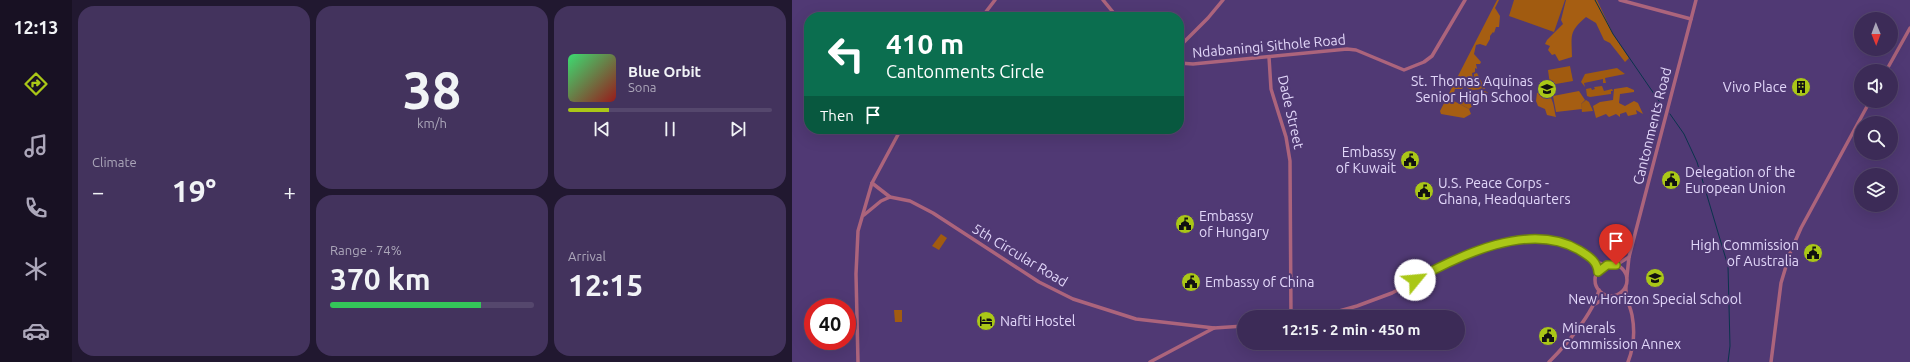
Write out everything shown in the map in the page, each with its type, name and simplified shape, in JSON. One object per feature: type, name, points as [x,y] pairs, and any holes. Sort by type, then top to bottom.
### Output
[{"type":"street","points":[[986,12],[995,0]]},
{"type":"street","points":[[1103,0],[1114,12]]},
{"type":"street","points":[[1184,42],[1208,18],[1223,0]]},
{"type":"street","name":"Ndabaningi Sithole Road","points":[[1184,63],[1194,64],[1346,49],[1356,50],[1404,70],[1424,62],[1432,56],[1440,46],[1465,0]]},
{"type":"street","points":[[1620,0],[1692,19]]},
{"type":"street","name":"Cantonments Road","points":[[1626,276],[1629,257],[1696,0]]},
{"type":"street","points":[[1890,64],[1910,28]]},
{"type":"street","name":"Dade Street","points":[[1269,56],[1271,89],[1286,137],[1290,161],[1291,310]]},
{"type":"street","points":[[1771,362],[1779,292],[1790,253],[1801,228],[1866,108]]},
{"type":"street","points":[[858,362],[856,246],[861,219],[872,183],[898,134]]},
{"type":"street","name":"5th Circular Road","points":[[872,183],[890,197],[903,199],[922,207],[1039,282],[1073,299],[1136,319],[1214,328]]},
{"type":"street","points":[[861,219],[869,209],[881,200],[890,197]]},
{"type":"street","points":[[1343,310],[1392,293],[1454,260],[1512,240],[1530,238],[1558,240],[1569,244],[1594,260],[1607,265],[1616,265],[1622,268],[1626,276],[1627,303],[1632,316],[1634,335],[1633,347],[1628,362]]},
{"type":"street","points":[[1616,265],[1629,257]]},
{"type":"street","points":[[1594,260],[1598,272]]},
{"type":"street","points":[[1607,265],[1598,272],[1595,281],[1599,290],[1609,296]]},
{"type":"street","points":[[1594,305],[1609,296],[1617,295],[1626,286]]},
{"type":"street","points":[[1549,362],[1562,349],[1594,305],[1599,290]]},
{"type":"street","points":[[1617,295],[1627,303]]},
{"type":"street","points":[[1150,362],[1214,328],[1237,326]]},
{"type":"shaded area","points":[[1497,0],[1499,0],[1495,8],[1500,16],[1499,27],[1496,27],[1486,46],[1480,44],[1476,45],[1474,54],[1481,62],[1480,64],[1476,64],[1477,69],[1475,68],[1475,72],[1472,73],[1473,80],[1462,89],[1455,89],[1452,100],[1469,109],[1471,114],[1464,118],[1441,114],[1440,111]]},
{"type":"shaded area","points":[[1514,0],[1565,0],[1554,32],[1509,16]]},
{"type":"shaded area","points":[[1566,0],[1597,0],[1613,34],[1629,58],[1625,62],[1610,43],[1604,40],[1596,23],[1586,17],[1576,27],[1572,35],[1572,57],[1559,61],[1555,54],[1552,55],[1548,50],[1550,46],[1545,44],[1563,24],[1561,20]]},
{"type":"shaded area","points":[[1570,66],[1573,81],[1550,85],[1548,70]]},
{"type":"shaded area","points":[[1617,68],[1625,74],[1605,78],[1606,83],[1603,83],[1603,79],[1584,83],[1585,87],[1581,82],[1585,74]]},
{"type":"shaded area","points":[[1477,73],[1485,89],[1471,90],[1466,87],[1474,83],[1474,74]]},
{"type":"shaded area","points":[[1602,86],[1604,91],[1612,89],[1613,91],[1611,91],[1611,94],[1590,97],[1587,96],[1586,89],[1591,88],[1592,90],[1595,89],[1594,87]]},
{"type":"shaded area","points":[[1627,87],[1634,90],[1634,92],[1620,94],[1619,103],[1625,106],[1634,101],[1638,103],[1643,114],[1636,110],[1637,114],[1628,116],[1626,112],[1620,114],[1620,117],[1616,114],[1609,117],[1606,114],[1596,118],[1593,106],[1600,102],[1613,100],[1614,89]]},
{"type":"shaded area","points":[[1485,91],[1488,93],[1469,109],[1460,104],[1462,101],[1466,104],[1469,100],[1466,98],[1467,97],[1471,100],[1474,93]]},
{"type":"shaded area","points":[[1579,91],[1585,100],[1581,104],[1582,109],[1556,112],[1553,96]]},
{"type":"shaded area","points":[[1540,92],[1548,95],[1552,100],[1556,117],[1547,115],[1545,109],[1538,106],[1536,101],[1537,93]]},
{"type":"shaded area","points":[[1586,100],[1589,102],[1593,111],[1582,112],[1581,104]]},
{"type":"shaded area","points":[[941,234],[947,238],[939,250],[932,246]]},
{"type":"shaded area","points":[[894,310],[902,310],[902,322],[895,322]]},
{"type":"waterway","points":[[1595,0],[1613,34],[1661,104]]},
{"type":"waterway","points":[[1670,114],[1684,134],[1697,162],[1728,266],[1730,346],[1728,362]]},
{"type":"place","name":"Vivo Place","points":[[1801,87]]},
{"type":"place","name":"St. Thomas Aquinas Senior High School","points":[[1547,89]]},
{"type":"place","name":"Embassy of Kuwait","points":[[1410,160]]},
{"type":"place","name":"Delegation of the European Union","points":[[1671,180]]},
{"type":"place","name":"U.S. Peace Corps - Ghana, Headquarters","points":[[1424,191]]},
{"type":"place","name":"Embassy of Hungary","points":[[1185,224]]},
{"type":"place","name":"High Commission of Australia","points":[[1813,253]]},
{"type":"place","name":"New Horizon Special School","points":[[1655,278]]},
{"type":"place","name":"Embassy of China","points":[[1191,282]]},
{"type":"place","name":"Nafti Hostel","points":[[986,321]]},
{"type":"place","name":"Minerals Commission Annex","points":[[1548,336]]},
{"type":"route","points":[[1415,280],[1454,260],[1492,246],[1512,240],[1530,238],[1545,238],[1558,240],[1569,244],[1594,260],[1597,265],[1598,272],[1607,265],[1616,265]]}]
